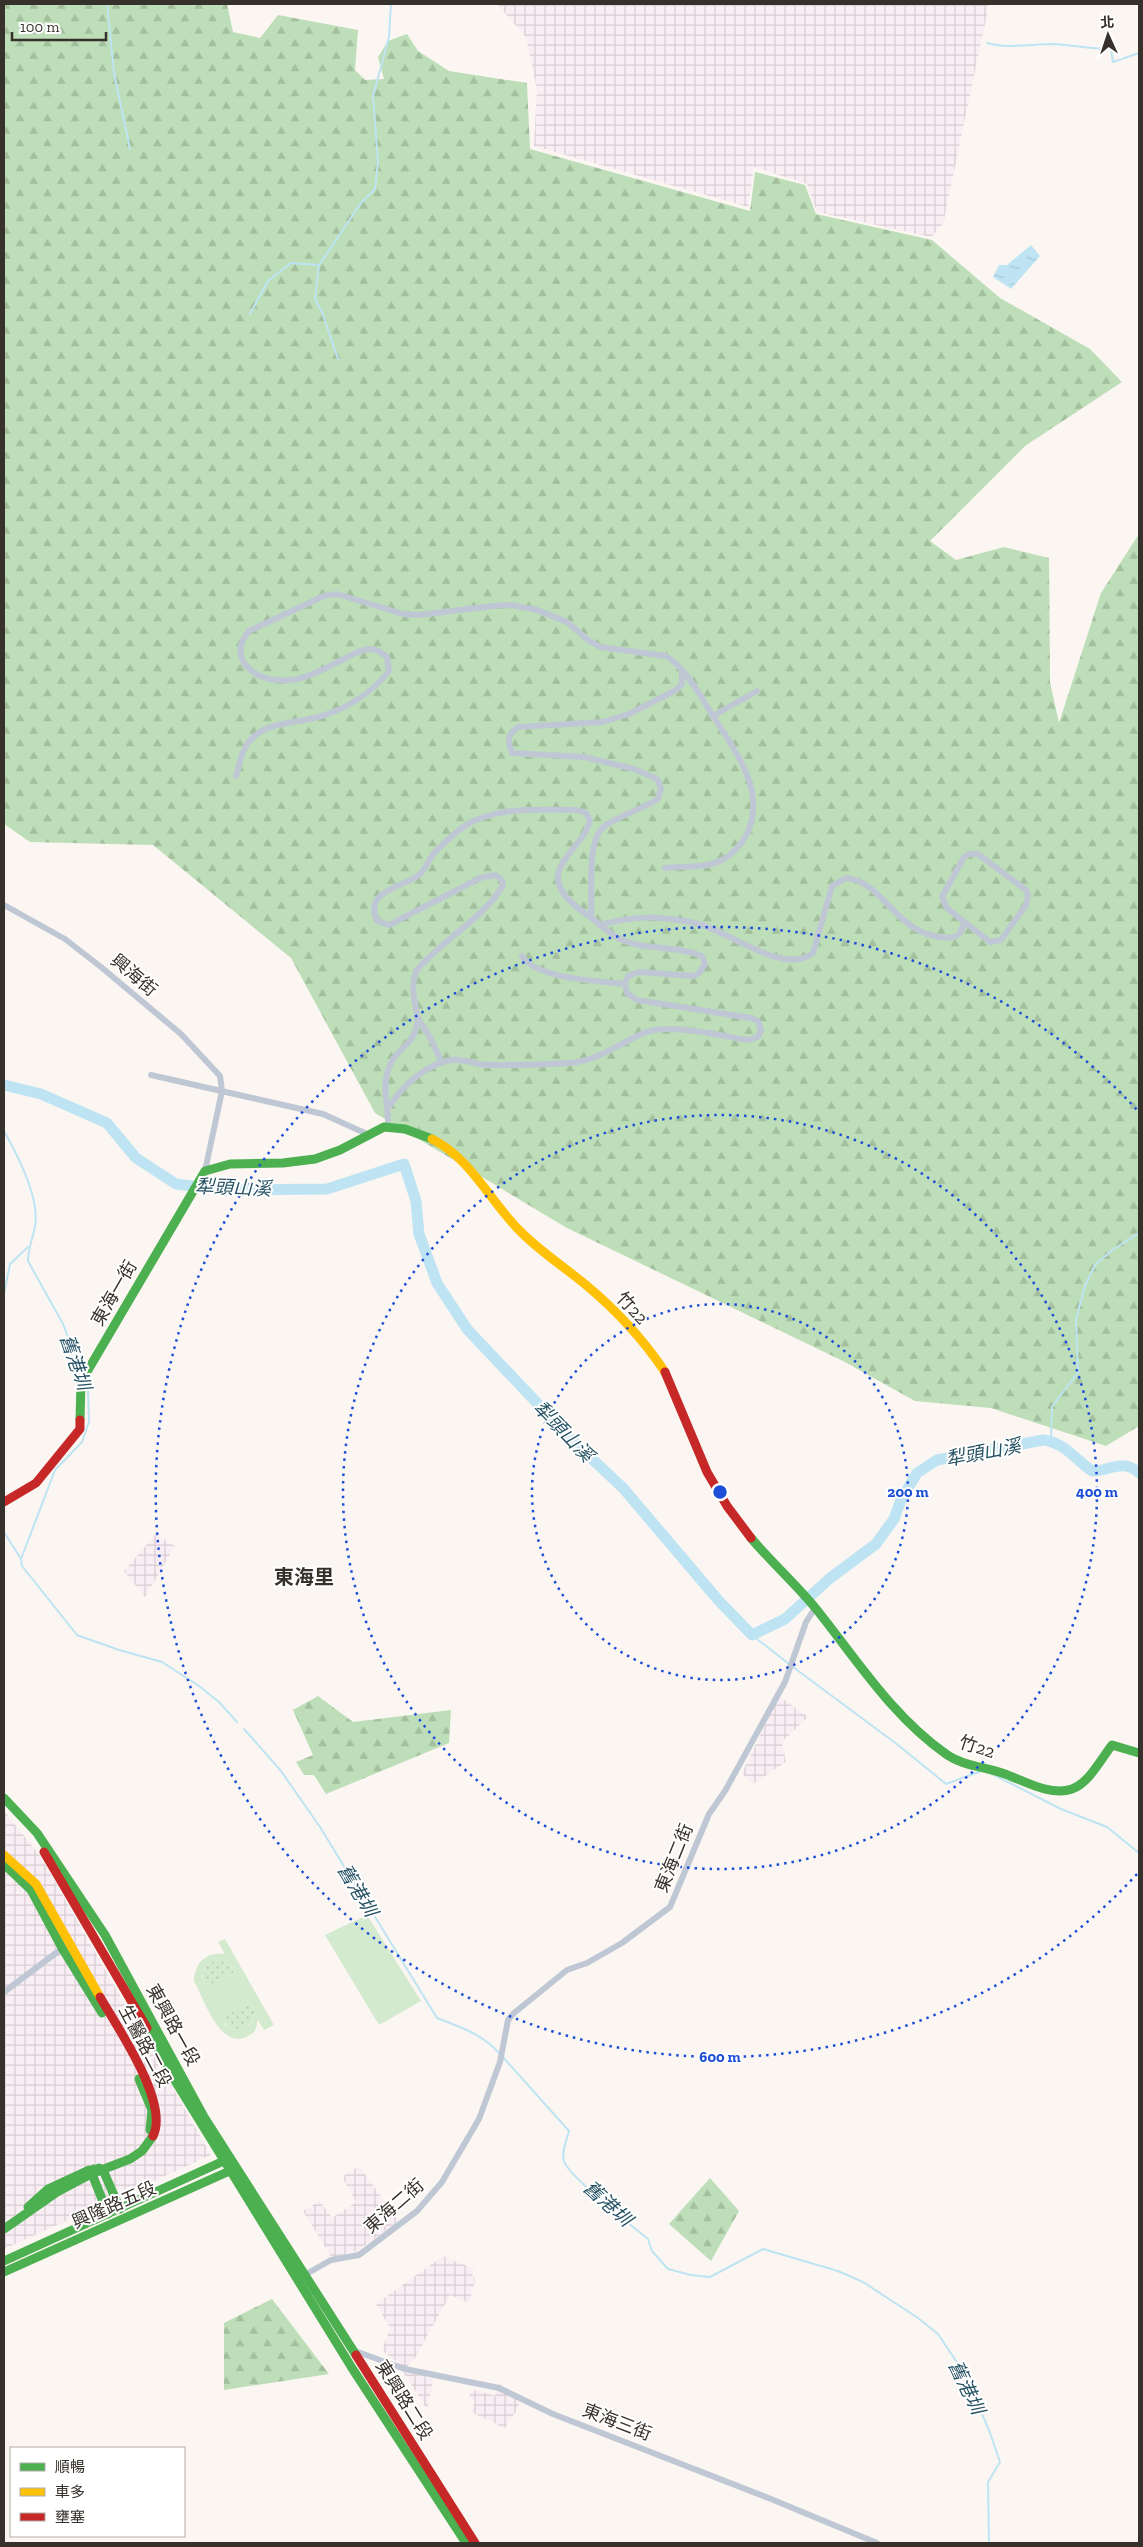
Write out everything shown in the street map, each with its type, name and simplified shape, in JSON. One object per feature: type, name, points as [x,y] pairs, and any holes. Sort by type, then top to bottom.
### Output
[{"type":"street","points":[[236,776],[243,752],[256,735],[266,728],[318,717],[354,703],[389,671],[390,664],[387,657],[381,652],[370,649],[358,652],[323,671],[290,681],[269,679],[247,667],[241,656],[241,646],[244,637],[249,631],[324,596],[337,594],[381,609],[419,615],[511,605],[536,610],[567,622],[588,640],[600,647],[666,656],[674,661],[738,755],[753,788],[753,822],[740,847],[721,861],[665,868]]},
{"type":"street","points":[[591,917],[593,898],[590,872],[597,841],[604,826],[658,799],[661,788],[657,778],[634,769],[584,757],[512,752],[508,742],[510,734],[518,728],[603,722],[629,714],[676,690],[682,684],[682,672]]},
{"type":"street","points":[[713,716],[757,691]]},
{"type":"street","points":[[388,1127],[389,1107],[396,1095],[432,1067],[452,1060],[483,1065],[570,1063],[588,1061],[647,1032],[673,1030],[748,1040],[758,1037],[761,1030],[758,1021],[751,1018],[637,1000],[627,993],[625,984],[628,976],[638,972],[694,976],[700,973],[705,964],[702,956],[692,952],[637,944],[620,938],[570,901],[558,880],[565,861],[584,836],[588,827],[590,820],[586,813],[577,810],[511,810],[468,824],[436,850],[424,871],[380,894],[374,906],[378,921],[389,925],[480,878],[495,874],[501,879],[503,885],[499,893],[416,971],[412,982],[412,992],[417,1017],[416,1032],[394,1058],[385,1075],[384,1097],[389,1107]]},
{"type":"street","points":[[969,854],[978,854],[1026,890],[1028,895],[1026,906],[1001,940],[990,942],[964,922],[947,908],[942,897],[964,857],[969,854]]},
{"type":"street","points":[[600,925],[629,917],[659,918],[698,924],[764,952],[797,961],[806,959],[813,953],[832,886],[846,878],[862,883],[917,930],[944,938],[953,937],[960,933],[964,922]]},
{"type":"street","name":"興海街","points":[[4,906],[65,939],[181,1034],[220,1076],[222,1091]]},
{"type":"street","points":[[522,956],[527,963],[553,974],[625,984]]},
{"type":"street","points":[[417,1017],[432,1040],[442,1064]]},
{"type":"street","points":[[151,1075],[323,1114],[367,1134]]},
{"type":"street","points":[[205,1171],[222,1091]]},
{"type":"street","name":"竹22","points":[[205,1171],[225,1164],[274,1164],[306,1161],[334,1153],[367,1134],[388,1127],[407,1130],[435,1140],[452,1152],[470,1170],[516,1227],[588,1286],[620,1316],[664,1372],[673,1387],[697,1449],[734,1518],[815,1608],[862,1668],[913,1725],[943,1753],[958,1760],[996,1770],[1028,1785],[1067,1791],[1081,1784],[1112,1745],[1139,1753]]},
{"type":"street","name":"東海一街","points":[[4,1502],[24,1492],[36,1483],[80,1429],[82,1421],[80,1387],[83,1378],[205,1171]]},
{"type":"street","name":"東海二街","points":[[301,2277],[331,2260],[359,2256],[416,2211],[442,2182],[479,2119],[500,2062],[508,2020],[514,2013],[567,1970],[587,1963],[622,1942],[670,1907],[709,1814],[744,1758],[787,1674],[806,1622],[815,1608]]},
{"type":"street","name":"東興路一段","points":[[4,1798],[38,1833],[105,1935],[233,2170],[301,2277]]},
{"type":"street","name":"東興路一段","points":[[4,1806],[31,1834],[46,1855],[139,2012],[177,2084],[227,2159]]},
{"type":"street","name":"生醫路二段","points":[[4,1854],[36,1884],[66,1946]]},
{"type":"street","name":"生醫路二段","points":[[4,1864],[32,1890],[145,2076],[155,2096],[158,2112],[158,2125],[150,2143],[131,2158],[48,2188],[19,2216],[4,2223]]},
{"type":"street","points":[[4,1992],[66,1946]]},
{"type":"street","name":"興隆路五段","points":[[4,2260],[227,2159]]},
{"type":"street","points":[[97,2170],[120,2209]]},
{"type":"street","points":[[97,2170],[108,2214]]},
{"type":"street","name":"生醫路二段","points":[[4,2229],[18,2222],[51,2195],[97,2170]]},
{"type":"street","name":"興隆路五段","points":[[4,2272],[233,2170]]},
{"type":"street","name":"東興路二段","points":[[301,2277],[341,2349],[466,2543]]},
{"type":"street","name":"東興路二段","points":[[301,2277],[353,2351],[476,2543]]},
{"type":"street","name":"東海三街","points":[[341,2349],[353,2351],[405,2369],[499,2388],[553,2414],[764,2496],[877,2543]]},
{"type":"shaded area","points":[[497,4],[989,4],[943,224],[931,237],[817,212],[807,184],[754,167],[748,207],[534,146],[537,89],[526,37]]},
{"type":"shaded area","points":[[156,1534],[175,1546],[145,1597],[124,1571]]},
{"type":"shaded area","points":[[779,1696],[808,1717],[782,1742],[786,1762],[753,1784],[742,1773]]},
{"type":"shaded area","points":[[4,1811],[41,1857],[211,2155],[4,2249]]},
{"type":"shaded area","points":[[359,2166],[399,2221],[357,2251],[332,2258],[303,2211],[320,2201],[332,2218],[356,2202],[342,2177]]},
{"type":"shaded area","points":[[443,2256],[474,2269],[472,2277],[475,2278],[474,2286],[469,2303],[450,2295],[415,2358],[405,2369],[382,2350],[390,2328],[376,2304]]},
{"type":"shaded area","points":[[403,2372],[434,2378],[427,2409]]},
{"type":"shaded area","points":[[499,2384],[520,2396],[518,2408],[505,2428],[471,2412],[475,2401],[469,2398],[471,2391],[477,2390],[495,2396]]},
{"type":"green space","points":[[4,4],[227,4],[233,32],[260,38],[278,15],[358,30],[355,70],[365,80],[384,79],[378,57],[388,41],[407,34],[418,51],[449,71],[527,83],[530,149],[750,211],[755,172],[805,185],[816,214],[932,240],[1000,298],[1090,349],[1122,382],[1025,446],[930,541],[956,560],[1004,547],[1049,558],[1050,682],[1059,723],[1101,593],[1139,534],[1139,1426],[1106,1446],[991,1408],[915,1401],[843,1361],[567,1228],[375,1113],[291,958],[153,845],[30,842],[4,824]]},
{"type":"green space","points":[[318,1696],[353,1722],[451,1710],[449,1743],[326,1794],[314,1775],[304,1775],[296,1762],[313,1755],[293,1710]]},
{"type":"green space","points":[[367,1915],[421,2001],[379,2025],[325,1935]]},
{"type":"green space","points":[[225,1939],[274,2025],[264,2030],[258,2020],[255,2031],[244,2038],[234,2038],[225,2033],[217,2024],[194,1981],[197,1968],[203,1960],[212,1955],[225,1954],[218,1942]],"holes":[[[218,1960],[229,1964],[235,1972],[206,1987],[202,1977],[203,1970],[209,1964]],[[250,2002],[255,2011],[249,2026],[240,2029],[225,2025],[222,2018]]]},
{"type":"green space","points":[[218,1960],[229,1964],[235,1972],[206,1987],[203,1977],[204,1970],[209,1964]]},
{"type":"green space","points":[[250,2002],[255,2011],[251,2023],[241,2029],[225,2024],[221,2018]]},
{"type":"green space","points":[[710,2178],[739,2211],[711,2261],[669,2224]]},
{"type":"green space","points":[[272,2299],[329,2374],[224,2390],[224,2323]]},
{"type":"water","points":[[1031,245],[1040,256],[1011,289],[993,277],[999,265],[1007,265]]},
{"type":"waterway","points":[[107,4],[114,73],[130,149]]},
{"type":"waterway","points":[[338,359],[322,312],[315,299],[319,265],[361,203],[375,189],[378,162],[373,96],[389,37],[391,4]]},
{"type":"waterway","points":[[987,43],[1012,46],[1053,44],[1111,49],[1113,62],[1139,53]]},
{"type":"waterway","points":[[250,314],[268,281],[291,263],[319,265]]},
{"type":"waterway","name":"犁頭山溪","points":[[4,1085],[41,1094],[107,1123],[136,1158],[176,1184],[223,1190],[327,1189],[404,1164],[416,1201],[419,1234],[437,1283],[467,1329],[573,1441],[623,1488],[719,1601],[752,1635],[785,1619],[829,1579],[876,1544],[894,1519],[901,1500],[917,1473],[937,1460],[1043,1440],[1050,1441],[1064,1448],[1092,1471],[1116,1466],[1127,1466],[1139,1473]]},
{"type":"waterway","name":"舊港圳","points":[[4,1131],[21,1164],[34,1203],[35,1226],[28,1261],[63,1324],[82,1374]]},
{"type":"waterway","points":[[1051,1441],[1052,1407],[1078,1372],[1076,1319],[1085,1286],[1095,1265],[1111,1251],[1139,1233]]},
{"type":"waterway","name":"舊港圳","points":[[4,1294],[10,1264],[28,1247]]},
{"type":"waterway","name":"舊港圳","points":[[85,1383],[88,1390],[89,1422],[82,1442],[55,1470],[21,1559],[22,1566],[77,1635],[119,1650],[162,1662],[199,1686],[219,1702],[237,1722]]},
{"type":"waterway","name":"舊港圳","points":[[4,1532],[21,1559]]},
{"type":"waterway","points":[[752,1635],[789,1664]]},
{"type":"waterway","points":[[793,1667],[898,1745],[946,1784],[984,1770]]},
{"type":"waterway","name":"舊港圳","points":[[244,1729],[281,1771],[320,1827],[437,2018],[478,2036],[499,2053]]},
{"type":"waterway","points":[[988,1772],[1061,1809],[1107,1827],[1139,1853]]},
{"type":"waterway","name":"舊港圳","points":[[502,2056],[569,2131],[563,2153],[564,2161],[568,2168],[602,2201],[648,2239],[652,2251],[668,2269],[691,2275],[710,2277],[763,2249],[838,2271],[863,2282],[918,2318],[938,2334],[964,2373],[989,2430],[1000,2462],[988,2482],[989,2543]]},
{"type":"traffic: fast","points":[[80,1420],[81,1382],[205,1171],[230,1164],[283,1163],[315,1159],[340,1150],[384,1127],[405,1129],[432,1139]]},
{"type":"traffic: fast","points":[[751,1538],[809,1601],[892,1705],[927,1739],[953,1758],[1002,1773],[1040,1788],[1064,1791],[1084,1782],[1112,1745],[1139,1753]]},
{"type":"traffic: fast","points":[[4,1798],[37,1833],[105,1935],[204,2117],[356,2355]]},
{"type":"traffic: fast","points":[[4,1864],[31,1890],[62,1948],[102,2013]]},
{"type":"traffic: fast","points":[[147,2028],[177,2084],[352,2368],[466,2543]]},
{"type":"traffic: fast","points":[[139,2079],[152,2110],[150,2130]]},
{"type":"traffic: fast","points":[[4,2229],[57,2192],[91,2174],[130,2159],[142,2151],[153,2136]]},
{"type":"traffic: fast","points":[[4,2261],[228,2159]]},
{"type":"traffic: fast","points":[[99,2168],[103,2170],[120,2209]]},
{"type":"traffic: fast","points":[[94,2169],[92,2174],[108,2214]]},
{"type":"traffic: fast","points":[[4,2272],[234,2169]]},
{"type":"traffic: fast","points":[[28,2207],[48,2189],[89,2170]]},
{"type":"traffic: slow","points":[[432,1139],[458,1157],[507,1217],[526,1237],[608,1305],[648,1348],[665,1372]]},
{"type":"traffic: slow","points":[[4,1855],[36,1884],[100,1997]]},
{"type":"traffic: jam","points":[[665,1372],[707,1472],[727,1506],[751,1538]]},
{"type":"traffic: jam","points":[[4,1502],[36,1483],[80,1429],[80,1420]]},
{"type":"traffic: jam","points":[[44,1852],[147,2028]]},
{"type":"traffic: jam","points":[[100,1997],[129,2045],[148,2085],[154,2105],[156,2122],[153,2136]]},
{"type":"traffic: jam","points":[[356,2355],[475,2543]]},
{"type":"district","name":"東海里","points":[[304,1577]]}]
